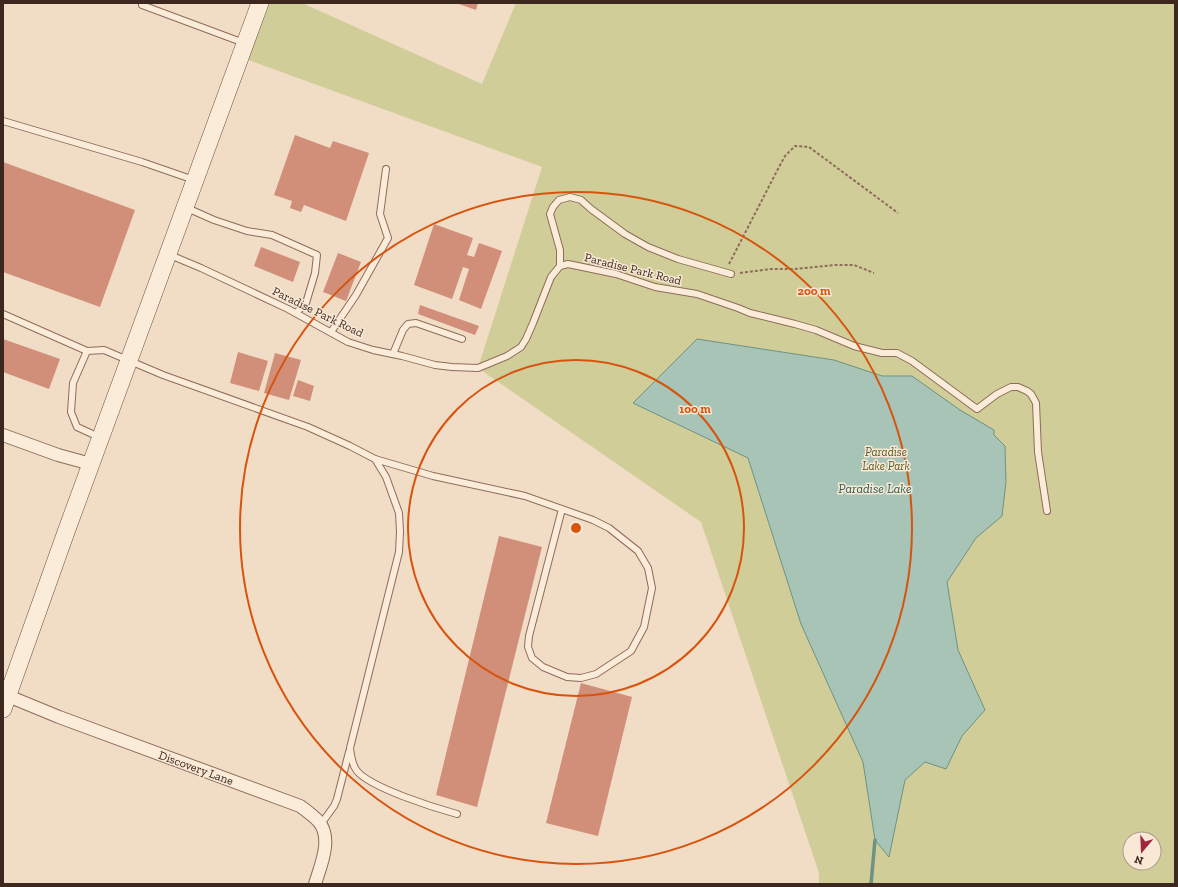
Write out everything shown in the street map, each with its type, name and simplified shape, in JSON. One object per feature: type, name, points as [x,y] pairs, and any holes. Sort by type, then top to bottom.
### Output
[{"type":"street","points":[[6,702],[91,464],[130,362],[260,3]]},
{"type":"street","points":[[3,435],[58,455],[91,464]]},
{"type":"street","name":"Discovery Lane","points":[[6,702],[59,717],[300,806],[321,824]]},
{"type":"street","points":[[315,884],[324,850],[325,840],[321,824]]},
{"type":"lane","points":[[142,5],[245,43]]},
{"type":"lane","points":[[3,121],[142,162],[195,180]]},
{"type":"lane","points":[[331,332],[356,295],[388,238],[380,214],[386,169]]},
{"type":"lane","points":[[560,266],[560,250],[550,214],[553,207],[559,200],[570,197],[581,200],[625,234],[648,247],[678,259],[728,274]]},
{"type":"lane","points":[[185,208],[214,220],[248,231],[272,235],[317,255],[315,273],[306,303],[296,313]]},
{"type":"lane","name":"Paradise Park Road","points":[[168,254],[296,313],[348,342],[373,350],[435,365],[478,368],[507,356],[521,347],[526,339],[550,277],[560,266],[568,264],[616,274],[655,287],[696,294],[750,313],[816,330],[854,346],[882,353],[897,353],[912,361],[977,409],[998,394],[1012,387],[1018,387],[1027,390],[1036,403],[1038,452],[1047,511]]},
{"type":"lane","points":[[3,314],[87,352],[104,350],[163,375],[308,427],[375,459],[433,476],[525,496],[562,509],[593,520],[609,528],[638,551],[648,568],[652,588],[644,627],[631,651],[596,674],[582,678],[567,677],[543,667],[532,658],[528,647],[529,636],[562,509]]},
{"type":"lane","points":[[393,354],[403,330],[408,324],[416,323],[462,339]]},
{"type":"lane","points":[[87,352],[73,383],[71,412],[77,427],[101,438]]},
{"type":"lane","points":[[321,824],[334,806],[337,799],[399,552],[399,513],[386,477],[375,459]]},
{"type":"lane","points":[[350,748],[354,767],[367,779],[381,787],[457,814]]},
{"type":"path","points":[[728,274],[779,167],[785,156],[795,146],[809,148],[898,213]]},
{"type":"path","points":[[728,274],[771,269],[794,269],[835,265],[854,265],[874,273]]},
{"type":"green space","name":"Paradise Lake Park","points":[[260,3],[302,3],[482,84],[516,3],[1175,3],[1175,884],[819,884],[819,873],[701,522],[478,368],[542,167],[240,57]]},
{"type":"water","name":"Paradise Lake","points":[[697,339],[834,360],[882,376],[912,376],[960,410],[994,430],[994,435],[1005,446],[1006,482],[1002,516],[976,538],[947,582],[958,650],[985,710],[962,736],[946,769],[925,762],[905,780],[889,857],[875,840],[863,762],[801,624],[748,458],[633,403]]},
{"type":"building","points":[[456,3],[478,3],[476,10]]},
{"type":"building","points":[[295,135],[330,148],[333,141],[369,153],[346,221],[304,205],[301,212],[290,208],[292,201],[274,195]]},
{"type":"building","points":[[3,162],[135,210],[100,307],[3,272]]},
{"type":"building","points":[[434,224],[473,238],[467,255],[474,257],[479,243],[502,251],[481,309],[459,300],[469,269],[463,267],[452,299],[414,285]]},
{"type":"building","points":[[261,247],[300,262],[293,282],[254,266]]},
{"type":"building","points":[[338,253],[361,262],[346,301],[323,292]]},
{"type":"building","points":[[420,305],[479,326],[475,335],[418,314]]},
{"type":"building","points":[[3,339],[60,359],[49,389],[3,372]]},
{"type":"building","points":[[238,352],[268,361],[259,391],[230,383]]},
{"type":"building","points":[[275,353],[301,360],[289,400],[264,393]]},
{"type":"building","points":[[298,380],[314,386],[310,401],[293,396]]},
{"type":"building","points":[[499,536],[542,547],[477,807],[436,795]]},
{"type":"building","points":[[581,683],[632,697],[598,836],[546,823]]},
{"type":"waterway","points":[[871,884],[875,840]]}]
